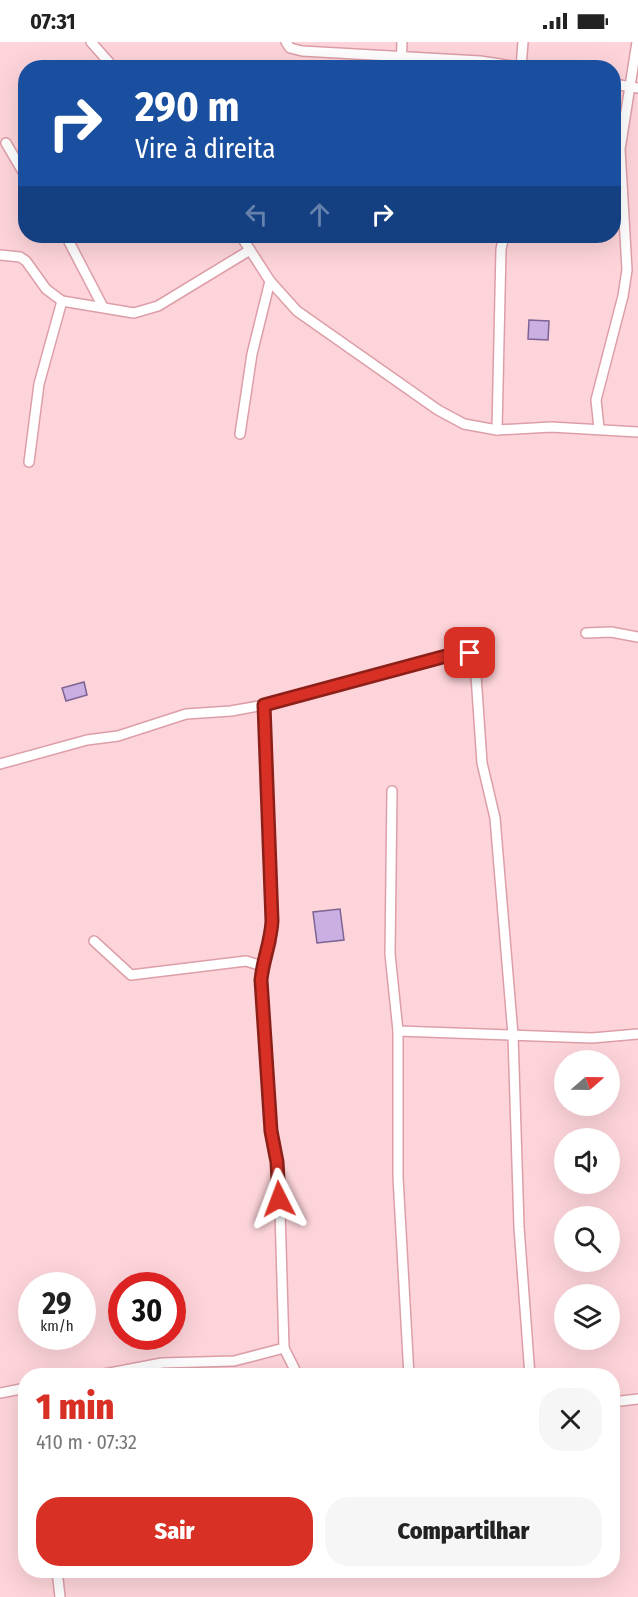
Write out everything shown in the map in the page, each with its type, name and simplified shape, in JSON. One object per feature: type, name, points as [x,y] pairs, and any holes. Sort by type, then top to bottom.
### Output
[{"type":"street","points":[[91,42],[107,60]]},
{"type":"street","points":[[286,42],[290,48],[302,51],[464,60]]},
{"type":"street","points":[[401,60],[402,42]]},
{"type":"street","points":[[522,60],[523,42]]},
{"type":"street","points":[[621,145],[634,88],[637,42]]},
{"type":"street","points":[[6,143],[18,163]]},
{"type":"street","points":[[599,428],[596,400],[623,296],[627,270],[621,166]]},
{"type":"street","points":[[70,243],[103,307]]},
{"type":"street","points":[[246,243],[270,280],[297,311],[438,410],[464,424],[497,430],[551,427],[638,432]]},
{"type":"street","points":[[497,430],[504,243]]},
{"type":"street","points":[[0,255],[20,256],[46,288],[62,301],[134,313],[146,311],[250,250]]},
{"type":"street","points":[[240,434],[252,354],[270,280]]},
{"type":"street","points":[[29,462],[39,384],[62,301]]},
{"type":"street","points":[[586,633],[611,632],[638,637]]},
{"type":"street","points":[[0,764],[87,740],[118,736],[186,714],[231,711],[264,705],[461,652],[470,653],[475,662],[482,763],[495,818],[513,1035],[519,1227],[529,1368]]},
{"type":"street","points":[[264,705],[272,921],[271,942],[262,966],[261,989],[270,1119],[279,1178],[284,1348],[294,1368]]},
{"type":"street","points":[[392,791],[390,954],[398,1031],[398,1177],[409,1368]]},
{"type":"street","points":[[94,941],[131,975],[246,961],[262,966]]},
{"type":"street","points":[[398,1031],[592,1038],[638,1034]]},
{"type":"street","points":[[136,1368],[162,1363],[234,1361],[284,1348]]},
{"type":"street","points":[[0,1393],[18,1390]]},
{"type":"street","points":[[620,1401],[638,1399]]},
{"type":"street","points":[[58,1578],[60,1597]]},
{"type":"building","points":[[529,320],[549,321],[548,340],[528,339]]},
{"type":"building","points":[[84,682],[87,695],[66,701],[62,688]]},
{"type":"building","points":[[340,909],[344,940],[317,943],[313,912]]},
{"type":"route","points":[[279,1199],[279,1178],[271,1131],[261,980],[262,966],[271,942],[272,921],[264,705],[461,652],[470,653]]}]
